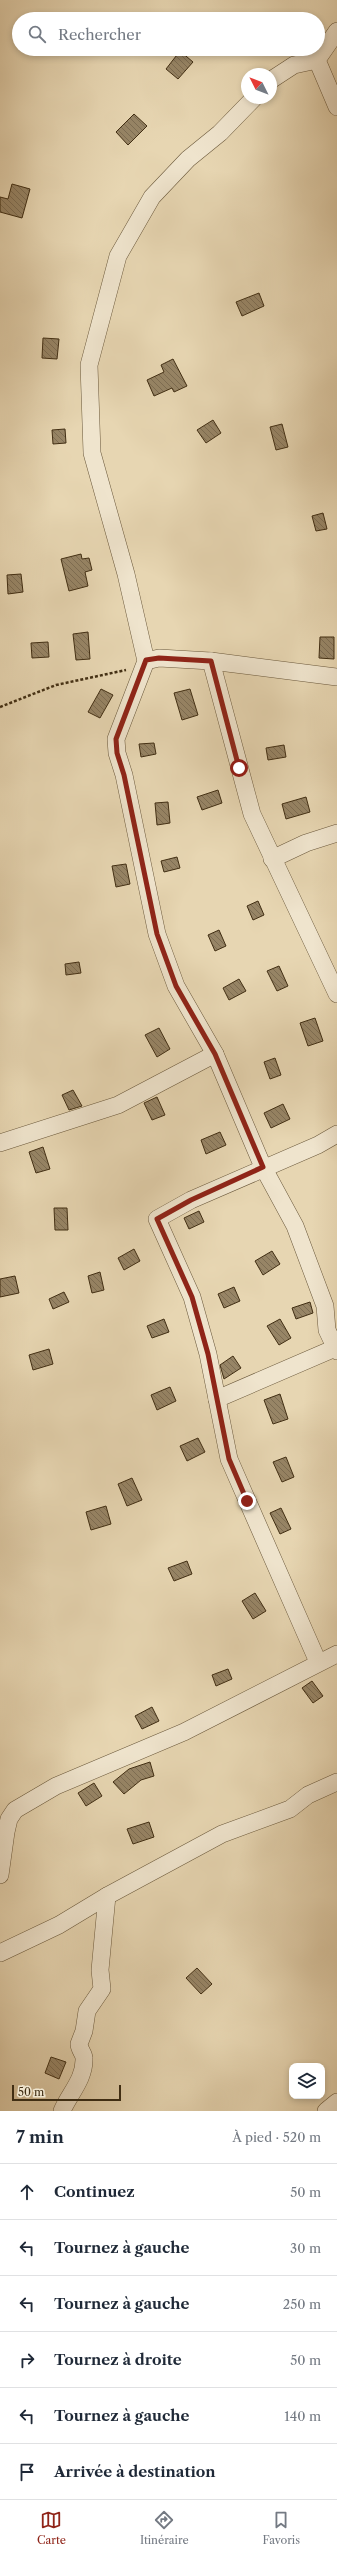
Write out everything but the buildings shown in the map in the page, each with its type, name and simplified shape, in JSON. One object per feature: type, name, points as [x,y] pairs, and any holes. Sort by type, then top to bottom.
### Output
[{"type":"street","points":[[325,48],[337,31]]},
{"type":"street","points":[[277,76],[294,65],[317,60],[320,56]]},
{"type":"street","points":[[317,60],[337,107]]},
{"type":"street","points":[[217,1399],[336,1350],[327,1330],[325,1306],[294,1226],[263,1167],[215,1054],[176,986],[157,934],[124,775],[117,753],[116,739],[144,663],[126,574],[92,453],[89,365],[118,256],[152,197],[188,159],[220,133],[248,104]]},
{"type":"street","points":[[144,663],[159,658],[211,661],[337,677]]},
{"type":"street","points":[[211,661],[252,814],[337,994]]},
{"type":"street","points":[[272,859],[306,844],[337,833]]},
{"type":"street","points":[[0,1143],[118,1105],[215,1054]]},
{"type":"street","points":[[318,1662],[229,1459],[208,1354],[192,1297],[157,1219],[191,1200],[263,1167],[318,1145],[337,1134]]},
{"type":"street","points":[[0,1875],[6,1832],[9,1820],[15,1810],[56,1786],[184,1732],[318,1662],[337,1654]]},
{"type":"street","points":[[0,1953],[59,1925],[107,1896],[222,1834],[290,1809],[308,1795],[337,1782]]},
{"type":"street","points":[[62,2111],[67,2099],[77,2087],[84,2058],[78,2044],[84,2031],[87,2011],[102,1989],[100,1970],[107,1896]]},
{"type":"street","points":[[326,2111],[337,2102]]},
{"type":"path","points":[[0,707],[56,685],[144,663]]},
{"type":"route","points":[[239,768],[211,661],[159,658],[146,660],[142,666],[116,739],[117,753],[124,775],[157,934],[176,986],[215,1054],[263,1167],[191,1200],[157,1219],[192,1297],[208,1354],[229,1459],[247,1501]]}]
